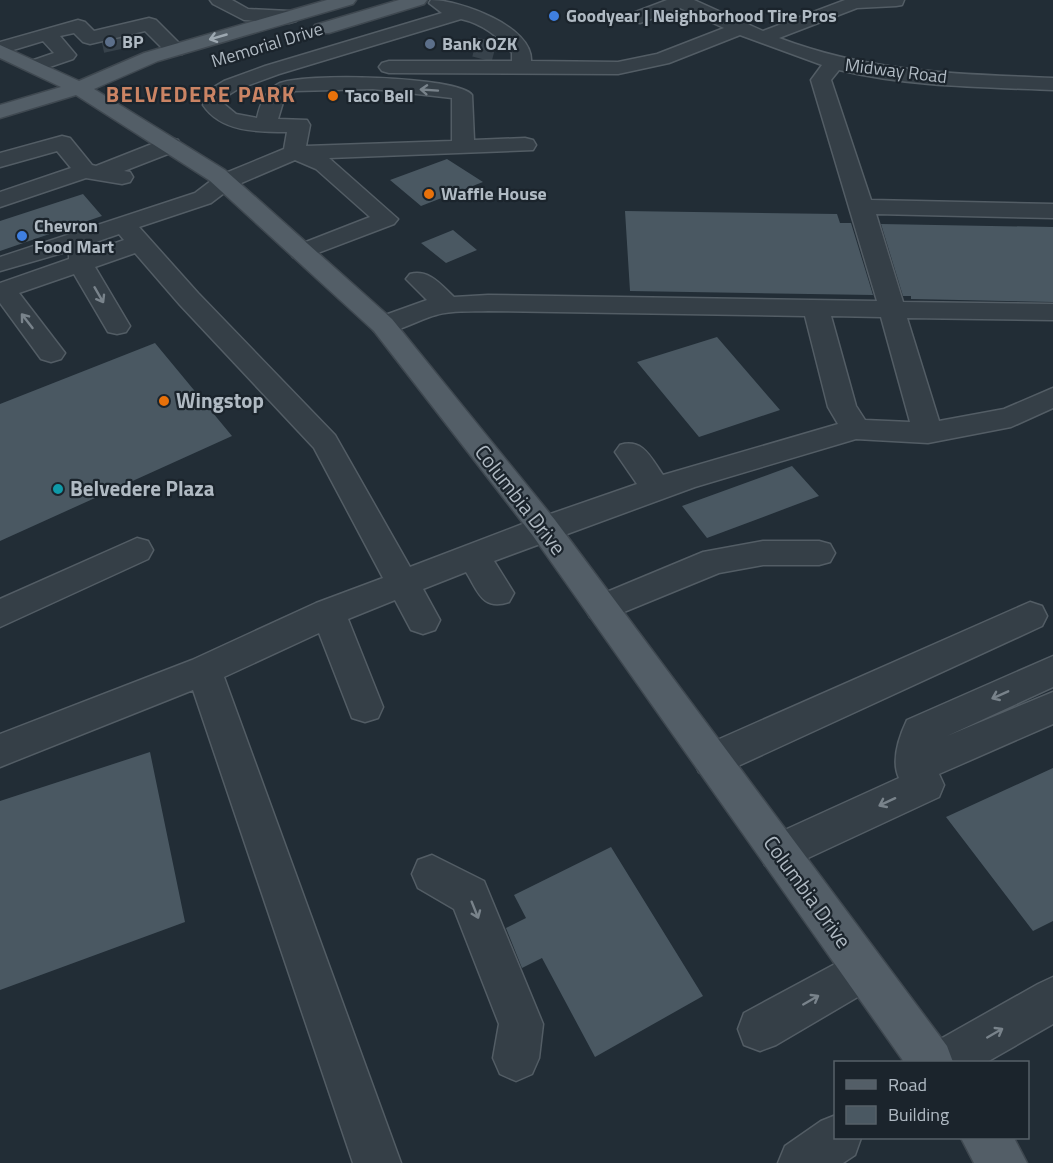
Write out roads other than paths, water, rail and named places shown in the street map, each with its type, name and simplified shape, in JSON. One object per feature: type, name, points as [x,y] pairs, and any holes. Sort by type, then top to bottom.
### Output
[{"type":"main road","name":"Memorial Drive","points":[[0,112],[79,88],[151,57],[166,40],[289,17],[347,0]]},
{"type":"main road","name":"Memorial Drive","points":[[303,47],[418,0]]},
{"type":"main road","name":"Columbia Drive","points":[[0,50],[79,88],[224,182],[383,326],[544,528],[929,1061]]},
{"type":"main road","name":"Memorial Drive","points":[[79,88],[155,76]]},
{"type":"main road","points":[[986,1139],[1003,1163]]},
{"type":"street","points":[[219,0],[244,14],[289,17]]},
{"type":"street","points":[[434,0],[457,14],[480,18],[485,48]]},
{"type":"street","points":[[640,17],[680,0]]},
{"type":"street","name":"Midway Road","points":[[680,0],[762,38],[858,69],[914,76],[961,87],[1053,84]]},
{"type":"street","points":[[762,38],[854,3],[897,1]]},
{"type":"street","points":[[294,153],[299,125],[255,125],[227,118],[217,112],[213,105],[216,94],[303,47],[457,14]]},
{"type":"street","points":[[107,45],[150,24],[166,40]]},
{"type":"street","points":[[485,48],[521,67],[618,68],[662,59],[739,28]]},
{"type":"street","points":[[303,47],[324,65],[344,68],[485,48],[512,39],[522,52],[521,67]]},
{"type":"street","points":[[0,50],[52,40],[107,45],[166,40]]},
{"type":"street","points":[[34,66],[66,55],[52,40]]},
{"type":"street","points":[[835,62],[821,80],[862,207],[928,433]]},
{"type":"street","points":[[266,125],[274,95],[278,90],[291,86],[373,83],[452,91],[462,95],[463,147]]},
{"type":"street","points":[[0,160],[62,142],[92,172],[122,177]]},
{"type":"street","points":[[51,353],[1,286],[81,250],[132,233],[203,198],[224,182],[294,153],[525,145]]},
{"type":"street","points":[[0,200],[170,146]]},
{"type":"street","points":[[294,153],[324,164],[386,219],[302,252]]},
{"type":"street","points":[[862,207],[1053,211]]},
{"type":"street","points":[[132,233],[189,299],[325,442],[423,620]]},
{"type":"street","points":[[0,264],[81,250]]},
{"type":"street","points":[[81,250],[117,326]]},
{"type":"street","points":[[420,279],[448,305]]},
{"type":"street","points":[[383,326],[435,306],[448,305],[528,312],[594,296],[816,309],[1053,312]]},
{"type":"street","points":[[816,309],[842,407],[856,429]]},
{"type":"street","points":[[0,752],[67,723],[204,670],[328,613],[544,528],[657,489],[856,429],[928,433],[1011,417],[1053,397]]},
{"type":"street","points":[[630,452],[657,489]]},
{"type":"street","points":[[0,614],[136,550]]},
{"type":"street","points":[[602,608],[714,561],[763,553],[819,553]]},
{"type":"street","points":[[473,556],[497,593]]},
{"type":"street","points":[[328,613],[366,707]]},
{"type":"street","points":[[712,760],[1030,616]]},
{"type":"street","points":[[204,670],[377,1163]]},
{"type":"street","points":[[919,776],[920,731],[1053,670]]},
{"type":"street","points":[[778,852],[1053,707]]},
{"type":"street","points":[[919,776],[1053,726]]},
{"type":"street","points":[[432,874],[469,895],[521,1024],[516,1058]]},
{"type":"street","points":[[760,1029],[864,970]]},
{"type":"street","points":[[946,1061],[1053,999]]},
{"type":"street","points":[[802,1163],[835,1139]]},
{"type":"tunnel","points":[[102,43],[125,38]]},
{"type":"tunnel","points":[[482,59],[487,40]]},
{"type":"place","name":"Goodyear | Neighborhood Tire Pros","points":[[554,16]]},
{"type":"place","name":"BP","points":[[110,42]]},
{"type":"place","name":"Bank OZK","points":[[430,44]]},
{"type":"place","name":"Taco Bell","points":[[333,96]]},
{"type":"place","name":"Waffle House","points":[[429,194]]},
{"type":"place","name":"Chevron Food Mart","points":[[22,236]]},
{"type":"place","name":"Wingstop","points":[[164,401]]},
{"type":"place","name":"Belvedere Plaza","points":[[58,489]]},
{"type":"district","name":"BELVEDERE PARK","points":[[201,94]]}]
